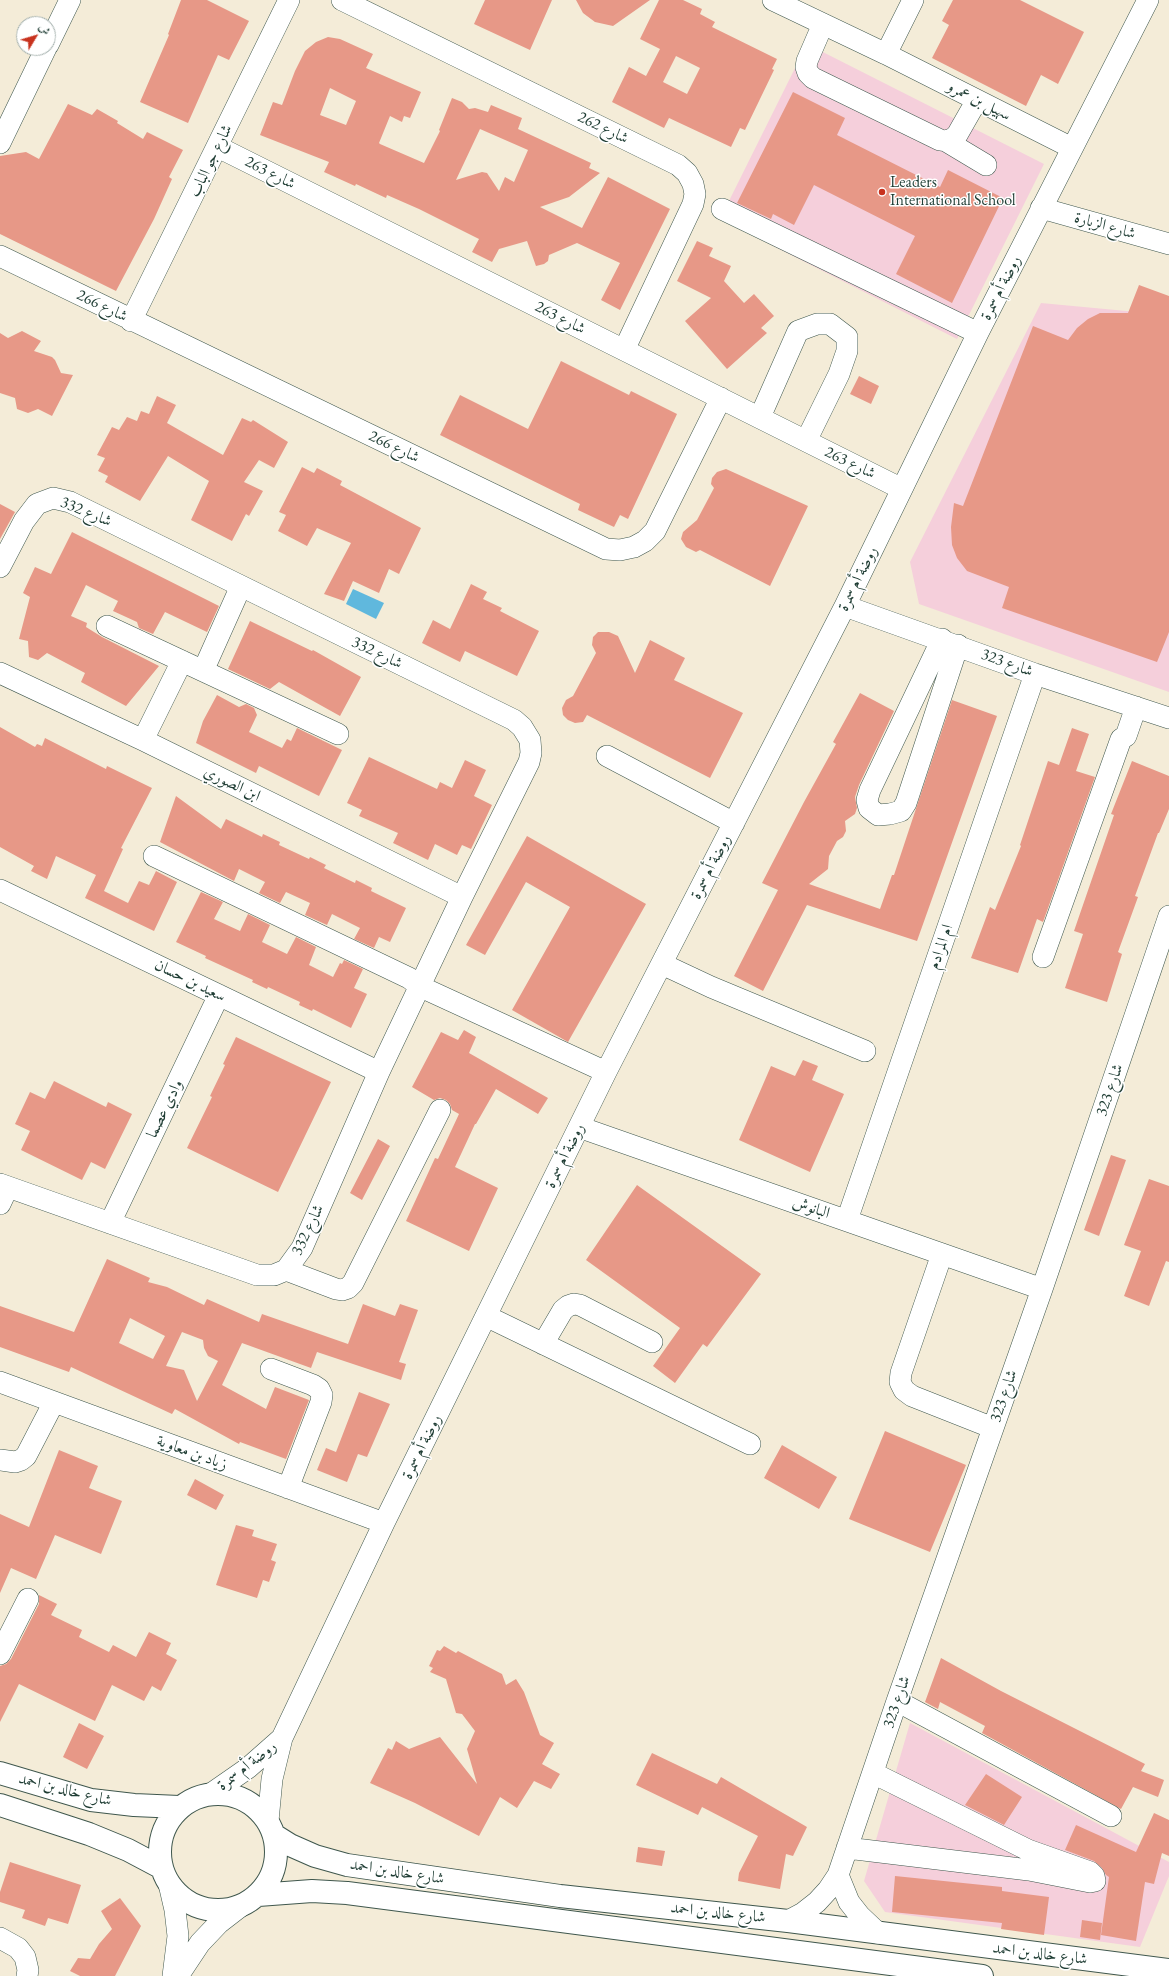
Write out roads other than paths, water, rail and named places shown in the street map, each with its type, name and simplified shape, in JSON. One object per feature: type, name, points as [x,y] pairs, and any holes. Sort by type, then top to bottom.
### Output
[{"type":"main road","name":"شارع خالد بن احمد","points":[[0,1773],[91,1800],[134,1805],[179,1807]]},
{"type":"main road","points":[[212,1793],[228,1794],[244,1799],[257,1808],[271,1828],[276,1851],[274,1867],[268,1882],[249,1900],[225,1910],[204,1908],[193,1905],[180,1896],[165,1876],[159,1852],[162,1835],[168,1820],[179,1807],[194,1798],[212,1793]]},
{"type":"main road","name":"شارع خالد بن احمد","points":[[0,1805],[89,1834],[128,1850],[165,1876]]},
{"type":"main road","name":"شارع خالد بن احمد","points":[[271,1828],[290,1845],[315,1856],[347,1865],[560,1896],[788,1921],[1169,1970]]},
{"type":"main road","name":"شارع خالد بن احمد","points":[[249,1900],[312,1891],[347,1893],[982,1976]]},
{"type":"street","points":[[56,29],[70,0]]},
{"type":"street","name":"شارع جو الباب","points":[[131,320],[218,147],[289,0]]},
{"type":"street","name":"شارع 262","points":[[342,0],[678,165],[687,173],[693,184],[695,194],[693,204],[624,350]]},
{"type":"street","name":"سهيل بن عمرو","points":[[773,0],[886,54],[1072,148]]},
{"type":"street","points":[[886,54],[913,0]]},
{"type":"street","name":"روضة أم سمرة","points":[[271,1828],[272,1779],[282,1738],[384,1523],[606,1072],[845,606],[978,333],[1148,0]]},
{"type":"street","points":[[823,24],[807,61],[806,67],[808,74],[813,78],[940,140],[946,141],[986,165]]},
{"type":"street","points":[[0,143],[42,56]]},
{"type":"street","points":[[946,141],[957,135],[978,100]]},
{"type":"street","name":"شارع 263","points":[[218,147],[902,489]]},
{"type":"street","name":"شارع الزبارة","points":[[1041,208],[1169,244]]},
{"type":"street","points":[[722,209],[978,333]]},
{"type":"street","name":"شارع 266","points":[[0,256],[606,549],[620,550],[634,547],[645,541],[655,531],[722,398]]},
{"type":"street","points":[[760,417],[798,331],[817,324],[830,324],[848,337],[847,351],[839,374],[806,441]]},
{"type":"street","name":"شارع 332","points":[[0,566],[28,515],[37,504],[53,498],[70,502],[514,720],[522,727],[530,740],[529,762],[462,897],[421,987],[379,1072],[302,1248],[286,1270],[274,1275],[257,1275],[110,1223],[3,1192]]},
{"type":"street","points":[[203,671],[241,586]]},
{"type":"street","name":"شارع 323","points":[[845,606],[950,642],[1035,674],[1169,718]]},
{"type":"street","points":[[107,626],[338,734]]},
{"type":"street","points":[[950,642],[906,803],[901,811],[878,815],[869,808],[867,800],[870,790],[950,642]]},
{"type":"street","points":[[143,740],[182,661]]},
{"type":"street","name":"ابن الصوري","points":[[0,673],[143,740],[462,897]]},
{"type":"street","name":"ام المرادم","points":[[846,1220],[1035,674]]},
{"type":"street","points":[[1043,957],[1121,739],[1126,736],[1131,706]]},
{"type":"street","points":[[607,756],[734,823]]},
{"type":"street","points":[[154,856],[409,978],[421,987],[606,1072]]},
{"type":"street","name":"سعيد بن حسان","points":[[0,890],[379,1072]]},
{"type":"street","name":"شارع 323","points":[[788,1921],[803,1913],[817,1902],[828,1890],[838,1875],[897,1701],[1042,1289],[1169,916]]},
{"type":"street","points":[[662,964],[710,987],[865,1051]]},
{"type":"street","name":"وادي عصما","points":[[110,1223],[219,995]]},
{"type":"street","points":[[286,1270],[336,1289],[342,1290],[348,1288],[353,1283],[440,1110]]},
{"type":"street","name":"البانوش","points":[[579,1127],[1042,1289]]},
{"type":"street","points":[[942,1254],[901,1373],[900,1382],[904,1390],[912,1396],[993,1428]]},
{"type":"street","points":[[543,1344],[563,1310],[574,1304],[580,1305],[652,1342]]},
{"type":"street","points":[[486,1316],[750,1444]]},
{"type":"street","points":[[271,1368],[313,1385],[319,1389],[322,1395],[321,1402],[288,1488]]},
{"type":"street","name":"زياد بن معاوية","points":[[0,1382],[384,1523]]},
{"type":"street","points":[[0,1460],[15,1462],[26,1456],[54,1402]]},
{"type":"street","points":[[0,1654],[28,1599]]},
{"type":"street","points":[[897,1701],[1110,1816]]},
{"type":"street","name":"روضة أم سمرة","points":[[212,1793],[248,1768],[282,1738]]},
{"type":"street","points":[[847,1848],[1028,1870],[1090,1882],[1095,1881],[1094,1876],[1090,1872],[1028,1850],[873,1773]]},
{"type":"street","points":[[838,1875],[848,1902],[878,1933]]},
{"type":"street","points":[[165,1876],[175,1910],[178,1936],[173,1976]]},
{"type":"street","points":[[178,1976],[200,1943],[219,1923],[249,1900]]},
{"type":"street","points":[[0,1938],[18,1948],[25,1957],[28,1970],[27,1976]]},
{"type":"water","points":[[353,589],[384,603],[376,619],[346,604]]},
{"type":"place","name":"Leaders International School","points":[[882,192]]}]
